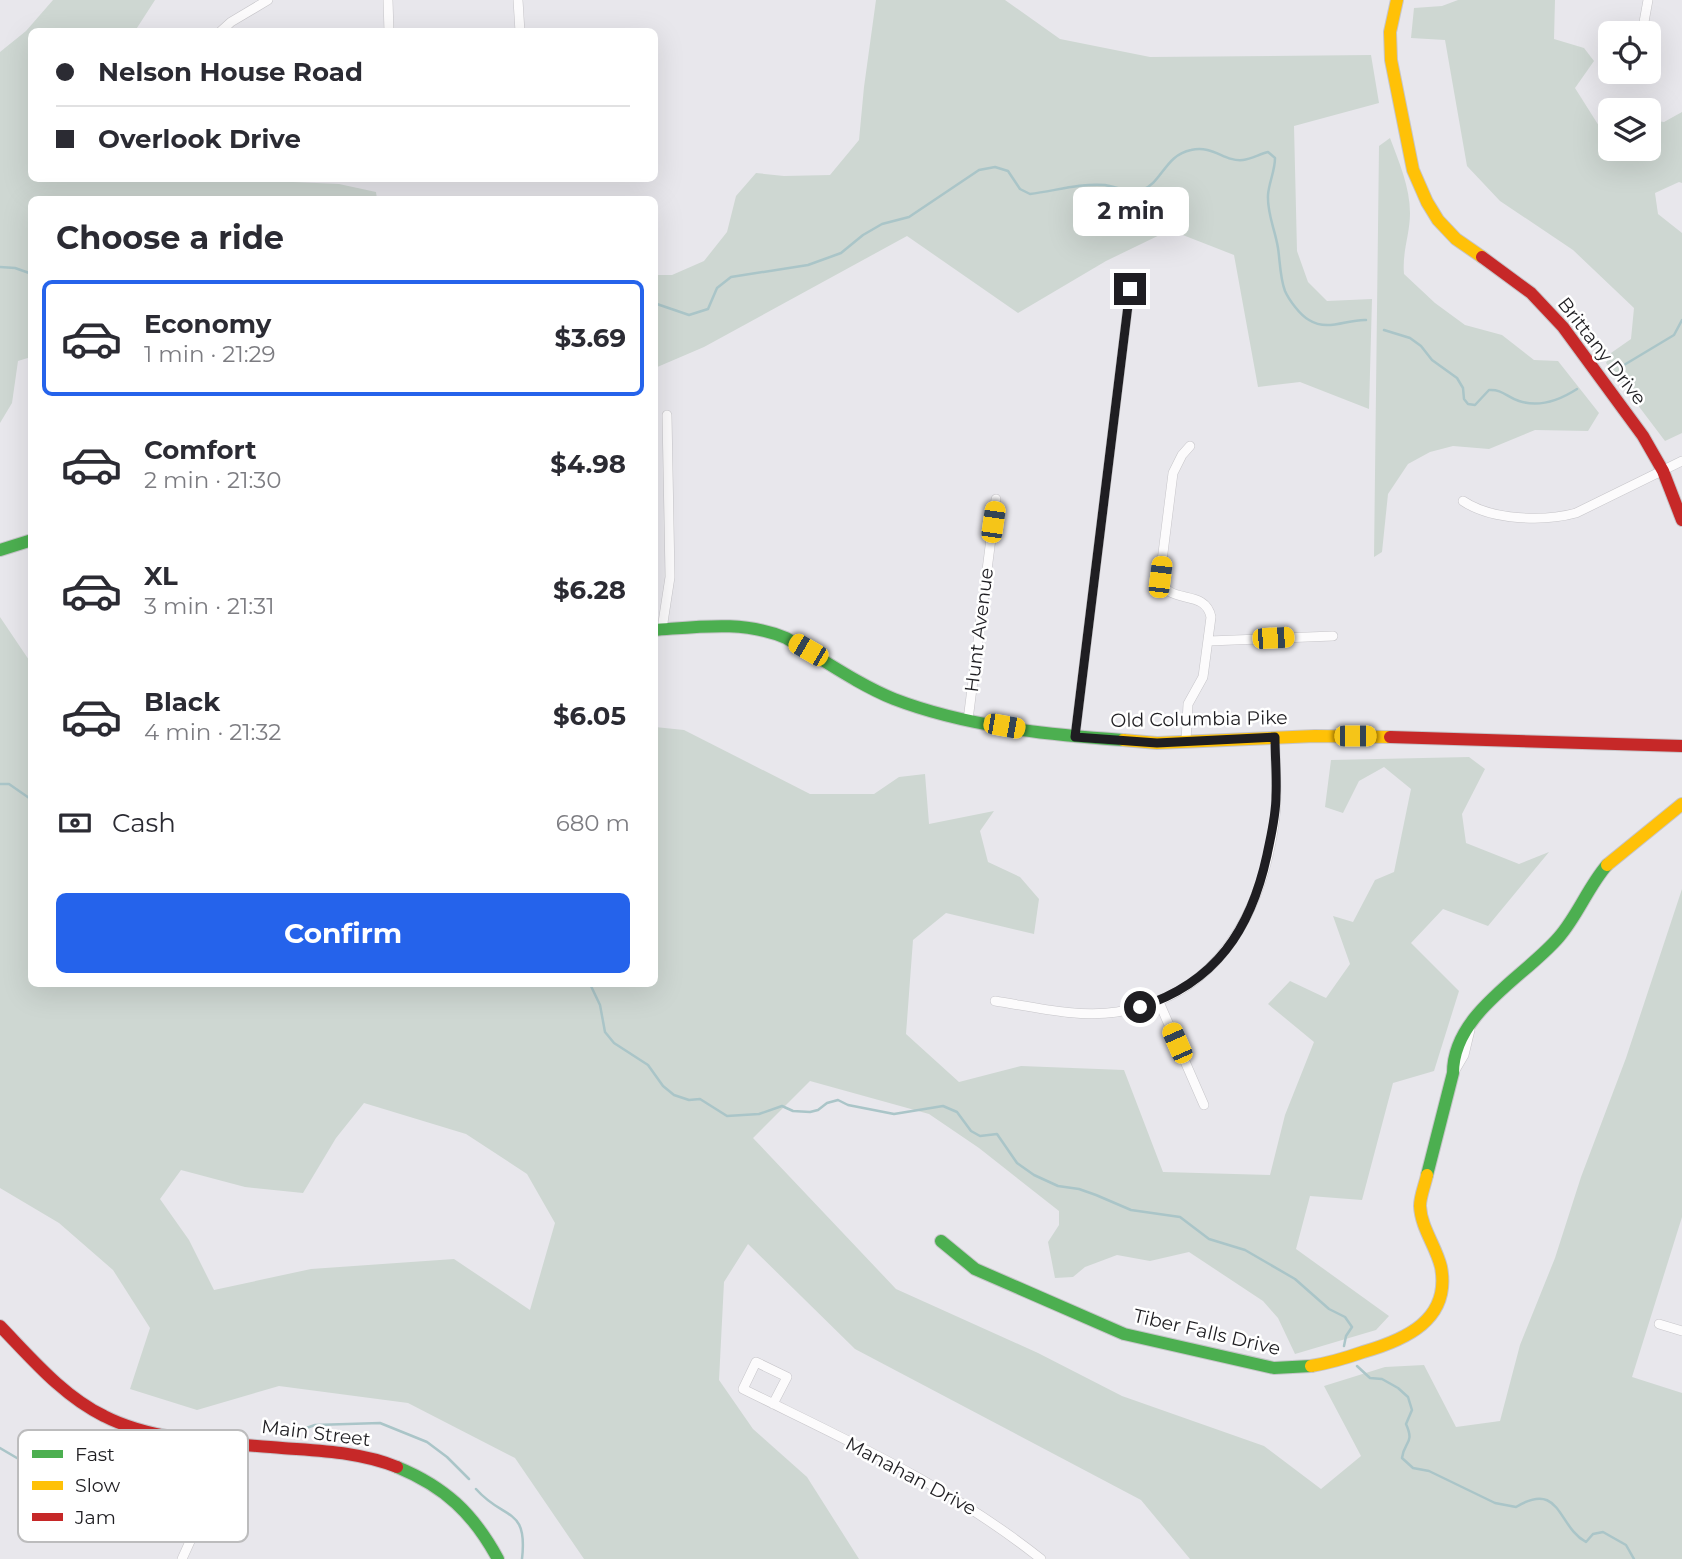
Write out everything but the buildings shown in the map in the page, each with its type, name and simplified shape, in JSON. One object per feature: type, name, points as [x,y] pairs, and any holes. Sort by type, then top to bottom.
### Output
[{"type":"street","points":[[224,28],[268,0]]},
{"type":"street","points":[[388,0],[389,28]]},
{"type":"street","points":[[517,0],[520,28]]},
{"type":"street","points":[[1645,21],[1648,0]]},
{"type":"street","name":"Brittany Drive","points":[[1395,1],[1390,32],[1391,60],[1413,170],[1427,202],[1438,220],[1456,239],[1531,293],[1549,310],[1643,436],[1663,471],[1682,520]]},
{"type":"street","points":[[1075,737],[1130,289]]},
{"type":"street","points":[[658,630],[670,577],[667,415]]},
{"type":"street","points":[[1185,741],[1188,704],[1203,677],[1211,617],[1205,605],[1193,598],[1169,593],[1164,589],[1160,577],[1173,473],[1190,446]]},
{"type":"street","points":[[1463,501],[1493,514],[1563,517],[1682,461]]},
{"type":"street","name":"Hunt Avenue","points":[[968,720],[996,499]]},
{"type":"street","points":[[0,550],[28,541]]},
{"type":"street","name":"Old Columbia Pike","points":[[658,630],[724,626],[767,630],[895,698],[968,720],[1075,737],[1132,742],[1275,737],[1457,737],[1682,746]]},
{"type":"street","points":[[1209,641],[1333,636]]},
{"type":"street","points":[[995,1001],[1094,1014],[1116,1012],[1159,1002],[1203,975],[1234,941],[1255,901],[1275,818],[1275,737]]},
{"type":"street","name":"Tiber Falls Drive","points":[[941,1241],[975,1269],[1124,1334],[1287,1369],[1321,1365],[1394,1343],[1415,1333],[1424,1324],[1440,1293],[1440,1262],[1422,1225],[1420,1203],[1453,1073],[1455,1050],[1496,993],[1551,947],[1572,920],[1604,869],[1682,804]]},
{"type":"street","points":[[1159,1002],[1204,1105]]},
{"type":"street","points":[[1659,1324],[1682,1332]]},
{"type":"street","name":"Main Street","points":[[0,1326],[53,1381],[93,1411],[139,1430]]},
{"type":"street","name":"Manahan Drive","points":[[774,1404],[787,1377],[756,1362],[743,1389],[951,1495],[992,1521],[1041,1559]]},
{"type":"street","name":"Main Street","points":[[248,1445],[343,1453],[406,1469],[456,1502],[482,1530],[498,1559]]},
{"type":"street","points":[[182,1559],[190,1542]]},
{"type":"shaded area","points":[[53,0],[155,0],[137,28],[29,28]]},
{"type":"shaded area","points":[[876,0],[1005,0],[1060,39],[1150,57],[1371,55],[1379,103],[1294,126],[1297,251],[1308,282],[1327,301],[1372,299],[1369,409],[1300,382],[1258,387],[1234,255],[1170,230],[1106,261],[1018,313],[907,236],[704,347],[658,367],[658,275],[672,275],[704,261],[727,232],[736,196],[756,173],[784,176],[830,175],[859,140]]},
{"type":"shaded area","points":[[1458,0],[1555,0],[1554,39],[1584,48],[1594,61],[1575,88],[1598,124],[1598,161],[1661,161],[1661,122],[1682,112],[1682,183],[1655,193],[1658,214],[1682,233],[1682,433],[1665,441],[1606,363],[1611,353],[1631,339],[1634,308],[1573,250],[1500,201],[1467,166],[1445,40],[1411,38],[1414,8],[1442,6]]},
{"type":"shaded area","points":[[28,29],[28,182],[293,182],[339,184],[376,192],[377,196],[28,196],[28,358],[18,361],[12,403],[0,423],[0,52]]},
{"type":"shaded area","points":[[1390,138],[1410,203],[1404,274],[1435,303],[1465,325],[1502,335],[1534,360],[1558,361],[1599,413],[1588,431],[1535,430],[1489,449],[1453,446],[1430,452],[1408,464],[1388,494],[1382,552],[1374,557],[1379,146]]},
{"type":"shaded area","points":[[0,617],[28,659],[28,987],[658,987],[658,727],[684,730],[810,794],[874,794],[899,777],[925,774],[929,824],[994,811],[980,831],[988,862],[1020,877],[1039,899],[1034,934],[946,913],[913,940],[906,1034],[959,1082],[1021,1066],[1124,1070],[1163,1172],[1270,1175],[1285,1115],[1314,1042],[1268,1004],[1290,981],[1326,998],[1350,964],[1333,916],[1353,922],[1375,880],[1394,872],[1411,789],[1384,767],[1359,781],[1343,813],[1325,807],[1331,760],[1469,757],[1485,769],[1462,814],[1466,843],[1519,864],[1549,852],[1488,926],[1443,909],[1411,943],[1459,991],[1434,1071],[1393,1083],[1362,1200],[1310,1196],[1296,1249],[1389,1316],[1376,1330],[1295,1354],[1278,1318],[1263,1301],[1189,1252],[1150,1261],[1117,1255],[1085,1267],[1073,1277],[1055,1278],[1048,1242],[1059,1225],[1059,1211],[979,1148],[929,1114],[810,1081],[753,1138],[896,1289],[1038,1353],[1122,1396],[1264,1446],[1321,1489],[1361,1456],[1324,1386],[1385,1367],[1424,1365],[1456,1427],[1500,1421],[1520,1345],[1555,1258],[1682,889],[1682,1217],[1632,1377],[1682,1393],[1682,1559],[1190,1559],[1141,1500],[855,1349],[748,1244],[724,1282],[719,1380],[753,1429],[807,1477],[859,1559],[584,1559],[515,1458],[408,1403],[279,1386],[197,1410],[130,1389],[150,1328],[113,1270],[59,1223],[0,1188]],"holes":[[[364,1103],[466,1134],[527,1174],[555,1223],[530,1310],[454,1259],[311,1269],[214,1290],[189,1240],[160,1199],[181,1170],[245,1187],[303,1193],[336,1138]]]},
{"type":"waterway","points":[[658,304],[689,315],[708,309],[717,288],[731,277],[808,265],[841,253],[882,224],[909,217],[979,170],[995,167],[1008,171],[1020,189],[1030,194],[1095,185],[1137,191],[1154,182],[1175,157],[1199,149],[1236,160],[1268,152],[1275,158],[1268,202],[1287,295],[1302,315],[1316,323],[1330,325],[1366,320]]},
{"type":"waterway","points":[[0,267],[28,273]]},
{"type":"waterway","points":[[1624,365],[1674,335],[1682,320]]},
{"type":"waterway","points":[[1384,330],[1410,338],[1421,346],[1432,360],[1457,378],[1468,404],[1475,405],[1489,390],[1535,404],[1557,399],[1577,389]]},
{"type":"waterway","points":[[0,784],[9,784],[28,797]]},
{"type":"waterway","points":[[591,987],[600,1005],[605,1032],[614,1043],[648,1065],[663,1086],[674,1095],[689,1100],[700,1099],[727,1116],[759,1114],[782,1106],[793,1111],[810,1112],[838,1100],[848,1105],[894,1114],[943,1106],[957,1112],[971,1131],[980,1136],[997,1134],[1017,1163],[1034,1175],[1058,1186],[1096,1195],[1131,1210],[1180,1217],[1209,1239],[1245,1250],[1295,1279],[1329,1309],[1345,1317],[1352,1327],[1344,1346]]},
{"type":"waterway","points":[[1357,1366],[1370,1378],[1382,1379],[1408,1397],[1412,1410],[1406,1424],[1409,1439],[1402,1458],[1413,1468],[1429,1471],[1495,1503],[1516,1507],[1531,1500],[1542,1499],[1550,1502],[1586,1542],[1593,1534],[1603,1532],[1626,1545],[1634,1559]]},
{"type":"waterway","points":[[292,1433],[315,1425],[380,1423],[427,1442],[469,1479]]},
{"type":"waterway","points":[[0,1448],[18,1459]]},
{"type":"waterway","points":[[476,1489],[517,1522],[523,1542],[522,1559]]},
{"type":"traffic: fast","points":[[0,550],[28,541]]},
{"type":"traffic: fast","points":[[658,630],[721,626],[770,632],[786,638],[880,693],[921,708],[1007,728],[1123,740]]},
{"type":"traffic: fast","points":[[1427,1175],[1456,1052],[1465,1032],[1493,998],[1559,937],[1607,865]]},
{"type":"traffic: fast","points":[[941,1241],[975,1269],[1124,1334],[1274,1368],[1311,1366]]},
{"type":"traffic: fast","points":[[397,1467],[430,1483],[456,1503],[478,1528],[498,1559]]},
{"type":"traffic: slow","points":[[1397,0],[1390,32],[1391,60],[1413,170],[1438,220],[1456,239],[1482,257]]},
{"type":"traffic: slow","points":[[1123,740],[1157,743],[1315,736],[1390,737]]},
{"type":"traffic: slow","points":[[1607,865],[1682,804]]},
{"type":"traffic: slow","points":[[1311,1366],[1394,1341],[1422,1325],[1432,1314],[1439,1301],[1442,1285],[1439,1259],[1421,1214],[1421,1198],[1427,1175]]},
{"type":"traffic: jam","points":[[1482,257],[1531,293],[1563,327],[1643,436],[1663,471],[1682,520]]},
{"type":"traffic: jam","points":[[1390,737],[1682,746]]},
{"type":"traffic: jam","points":[[0,1326],[36,1364],[75,1398],[104,1416],[142,1430]]},
{"type":"traffic: jam","points":[[248,1446],[355,1455],[397,1467]]},
{"type":"route","points":[[1130,289],[1075,737],[1157,743],[1275,737],[1276,794],[1275,818],[1262,880],[1255,901],[1234,941],[1203,975],[1159,1002],[1140,1007]]}]
